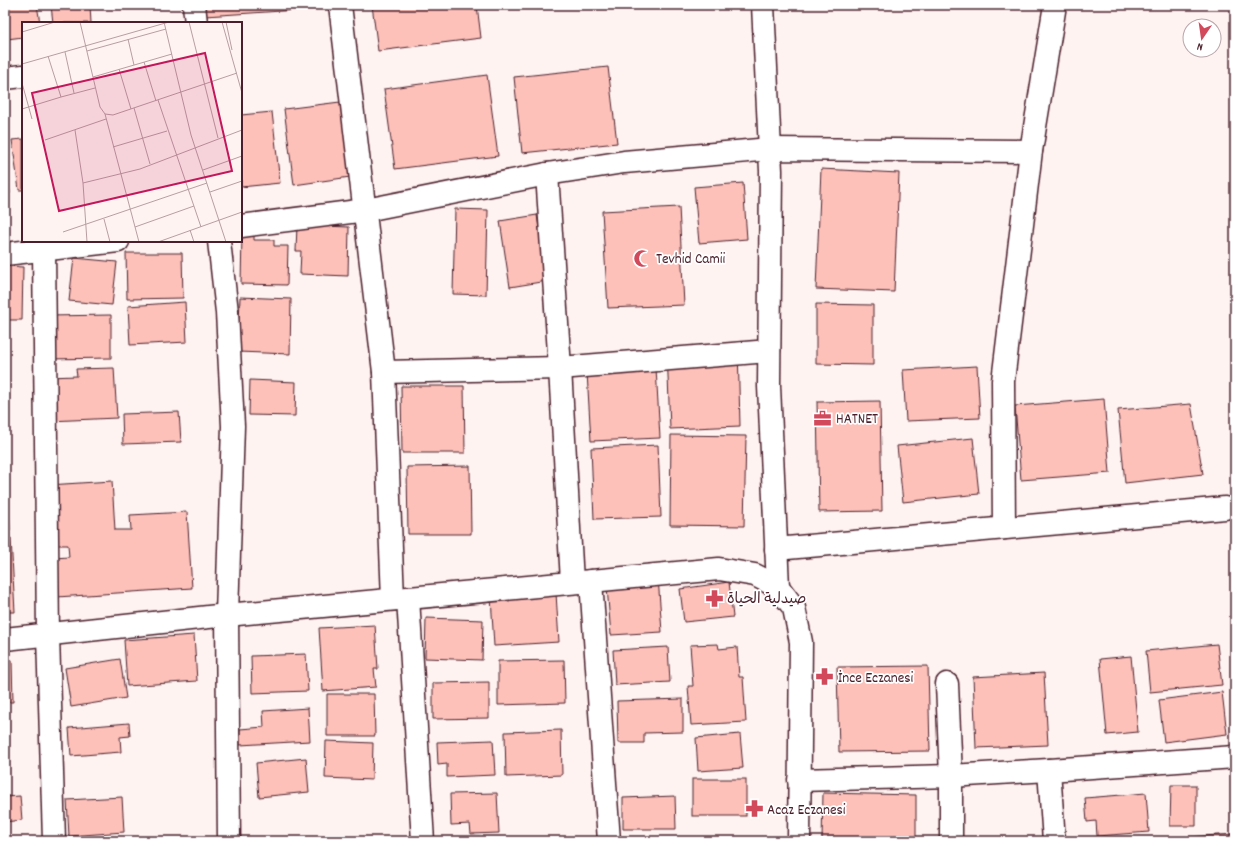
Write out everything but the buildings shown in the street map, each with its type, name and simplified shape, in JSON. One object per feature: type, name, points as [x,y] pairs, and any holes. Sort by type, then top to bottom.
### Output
[{"type":"street","points":[[194,5],[196,22]]},
{"type":"street","points":[[340,5],[366,210],[384,372],[400,599],[423,841]]},
{"type":"street","points":[[763,5],[771,171],[768,386],[778,587]]},
{"type":"street","points":[[1004,528],[1003,381],[1031,151],[1054,5]]},
{"type":"street","points":[[5,78],[22,76]]},
{"type":"street","points":[[242,226],[366,210],[547,174],[624,162],[770,149],[1031,151]]},
{"type":"street","points":[[547,174],[560,368],[609,841]]},
{"type":"street","points":[[5,254],[110,242]]},
{"type":"street","points":[[219,242],[227,312],[233,426],[227,615],[229,841]]},
{"type":"street","points":[[44,250],[48,634],[54,841]]},
{"type":"street","points":[[384,372],[560,368],[769,351]]},
{"type":"street","points":[[776,549],[1226,508]]},
{"type":"street","points":[[5,639],[227,615],[719,569],[755,575],[778,587],[794,608],[801,642],[799,841]]},
{"type":"street","points":[[947,684],[951,776],[951,841]]},
{"type":"street","points":[[799,780],[951,776],[1235,757]]},
{"type":"street","points":[[1049,770],[1054,841]]},
{"type":"place","name":"Tevhid Camii","points":[[643,258]]},
{"type":"place","name":"HATNET","points":[[823,418]]},
{"type":"place","name":"صيدلية الحياة","points":[[714,598]]},
{"type":"place","name":"İnce Eczanesi","points":[[825,677]]},
{"type":"place","name":"Acaz Eczanesi","points":[[754,809]]}]
